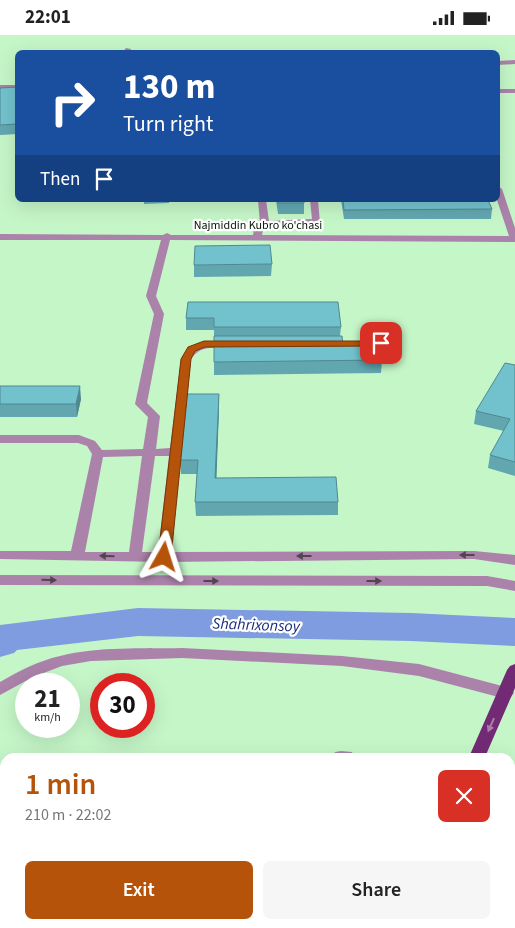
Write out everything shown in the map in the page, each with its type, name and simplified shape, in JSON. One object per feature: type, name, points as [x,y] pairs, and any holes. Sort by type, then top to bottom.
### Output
[{"type":"main road","points":[[479,753],[515,670]]},
{"type":"street","points":[[500,63],[515,62]]},
{"type":"street","points":[[0,87],[15,87]]},
{"type":"street","points":[[500,91],[515,91]]},
{"type":"street","points":[[500,195],[515,239]]},
{"type":"street","points":[[262,202],[265,223]]},
{"type":"street","points":[[257,237],[259,229],[265,223],[317,221],[314,202]]},
{"type":"street","name":"Najmiddin Kubro ko'chasi","points":[[0,237],[515,239]]},
{"type":"street","points":[[135,556],[154,416],[141,404],[159,314],[150,296],[167,237]]},
{"type":"street","points":[[312,344],[381,343]]},
{"type":"street","points":[[164,557],[186,359],[191,349],[204,344],[243,344]]},
{"type":"street","points":[[0,439],[79,439],[95,446],[98,454],[77,556]]},
{"type":"street","points":[[98,454],[175,452]]},
{"type":"street","points":[[0,555],[164,557],[474,555],[515,560]]},
{"type":"street","points":[[0,580],[487,581],[515,586]]},
{"type":"street","points":[[0,689],[28,673],[60,661],[91,656],[182,653],[342,661],[419,670],[506,693]]},
{"type":"building","points":[[15,87],[15,124],[0,125],[0,88]]},
{"type":"building","points":[[278,202],[304,202],[304,203]]},
{"type":"building","points":[[343,202],[489,202],[492,209],[344,210]]},
{"type":"building","points":[[270,245],[272,264],[194,265],[195,246]]},
{"type":"building","points":[[188,302],[338,302],[341,327],[214,327],[214,318],[186,318]]},
{"type":"building","points":[[214,336],[342,336],[343,345],[379,344],[382,360],[214,362]]},
{"type":"building","points":[[505,363],[515,365],[515,462],[490,455],[510,419],[476,411]]},
{"type":"building","points":[[0,386],[80,386],[76,404],[0,404]]},
{"type":"building","points":[[187,394],[219,394],[215,478],[336,477],[338,502],[195,502],[198,460],[180,460]]},
{"type":"waterway","name":"Shahrixonsoy","points":[[0,643],[6,637],[138,622],[411,627],[515,632]]},
{"type":"route","points":[[164,557],[186,359],[191,349],[204,344],[381,343]]}]
